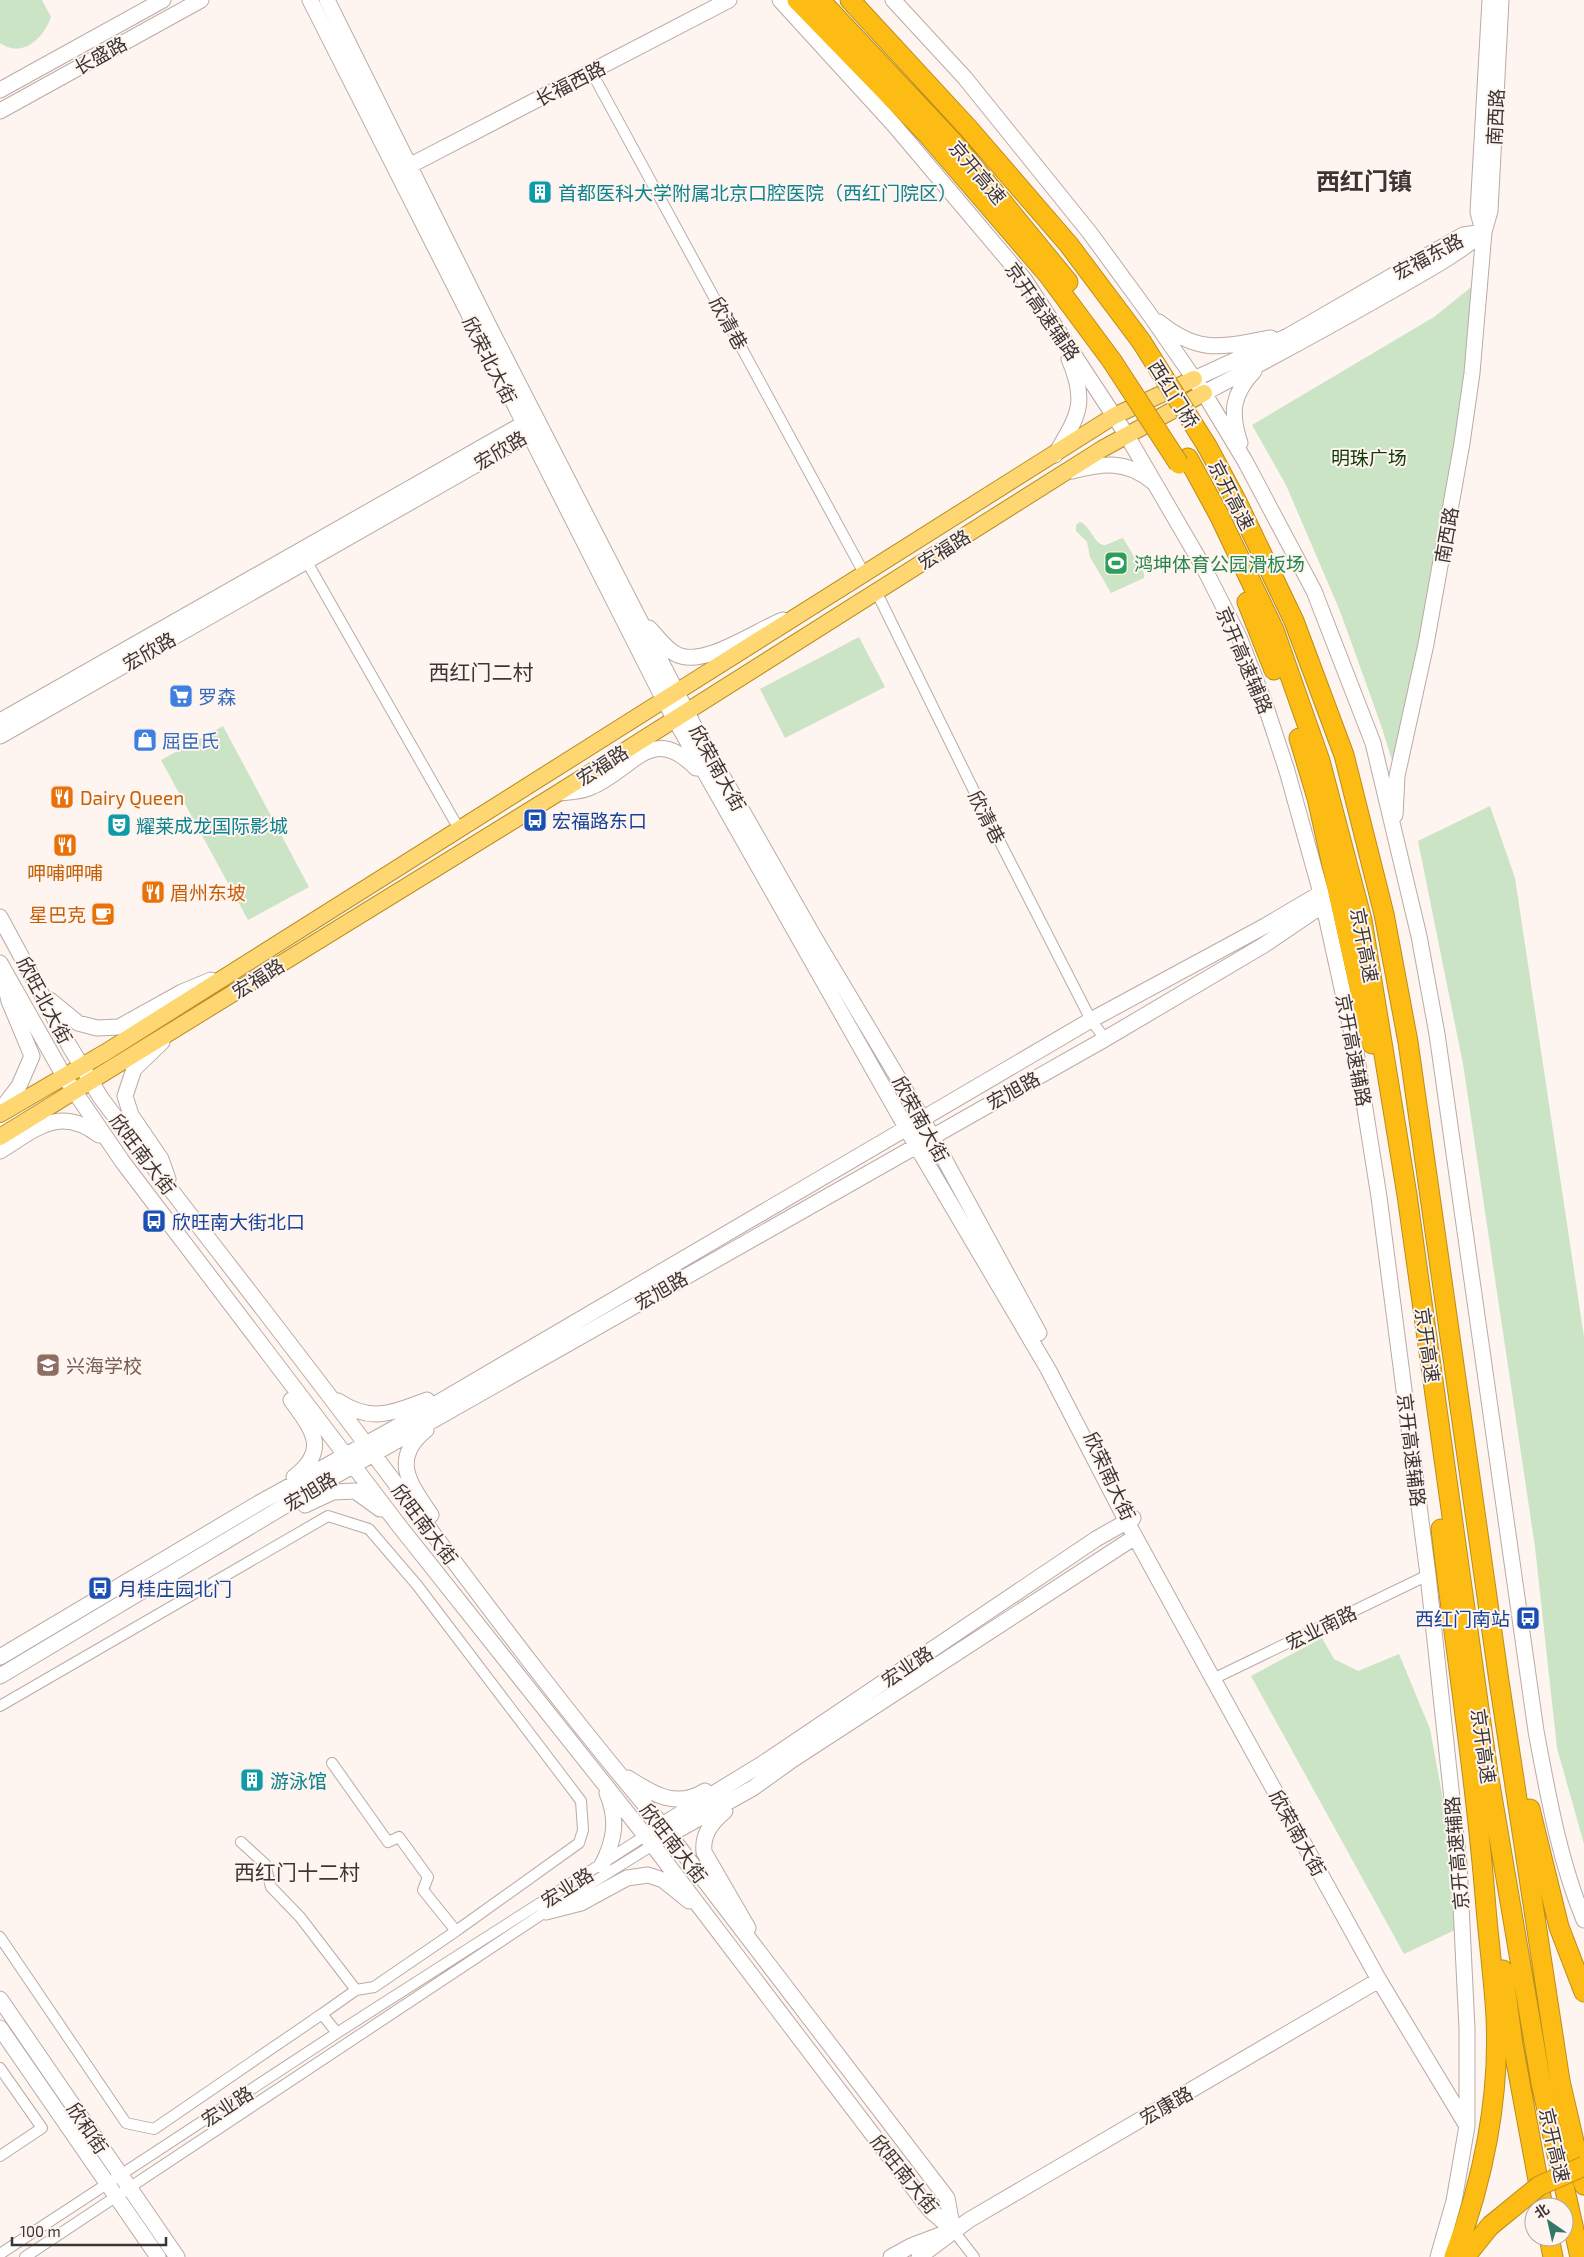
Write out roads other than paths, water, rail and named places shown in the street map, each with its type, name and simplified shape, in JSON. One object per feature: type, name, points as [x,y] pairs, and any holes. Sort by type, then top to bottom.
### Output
[{"type":"highway","points":[[797,0],[927,134],[1049,276],[1116,358]]},
{"type":"highway","name":"京开高速","points":[[820,0],[954,143],[1051,259],[1116,358]]},
{"type":"highway","name":"京开高速","points":[[850,0],[969,128],[1063,238],[1141,341]]},
{"type":"highway","name":"西红门桥","points":[[1141,341],[1207,446]]},
{"type":"highway","name":"西红门桥","points":[[1116,358],[1184,461]]},
{"type":"highway","name":"京开高速","points":[[1207,446],[1237,502],[1294,621],[1344,755],[1384,914],[1408,1042],[1499,1681],[1560,2080],[1584,2185]]},
{"type":"highway","points":[[1184,461],[1240,585],[1268,654],[1314,789],[1345,918],[1379,1083],[1432,1455],[1479,1816],[1495,1908],[1513,2045],[1541,2197]]},
{"type":"highway","name":"京开高速","points":[[1184,461],[1219,514],[1274,630],[1320,761],[1362,920],[1408,1195],[1488,1773],[1541,2083],[1580,2257]]},
{"type":"highway","points":[[1499,1681],[1559,1927],[1584,1992]]},
{"type":"highway","points":[[1454,2257],[1478,2183],[1488,2135],[1495,2075],[1496,2018],[1479,1816]]},
{"type":"highway","points":[[1465,2257],[1490,2226],[1539,2186],[1584,2166]]},
{"type":"main road","name":"宏福路","points":[[0,1112],[82,1067],[670,696],[866,575],[1114,416],[1194,379]]},
{"type":"main road","name":"宏福路","points":[[0,1137],[558,793],[680,714],[1126,434],[1204,393]]},
{"type":"street","name":"长盛路","points":[[0,90],[163,0]]},
{"type":"street","name":"长盛路","points":[[0,111],[201,0]]},
{"type":"street","name":"欣荣北大街","points":[[310,0],[525,430],[680,714]]},
{"type":"street","name":"欣荣北大街","points":[[327,0],[411,165],[490,328],[638,615],[670,696]]},
{"type":"street","name":"长福西路","points":[[411,165],[729,0]]},
{"type":"street","name":"京开高速辅路","points":[[780,0],[925,162],[1024,279],[1126,434],[1160,489],[1204,568],[1239,637],[1265,704],[1287,771],[1322,899],[1356,1052],[1379,1197],[1428,1575],[1460,1864],[1467,2029],[1467,2126],[1454,2201],[1438,2257]]},
{"type":"street","points":[[893,0],[965,78],[1090,233],[1204,393],[1246,461],[1314,591],[1373,743],[1419,936],[1437,1034],[1536,1731],[1554,1824],[1570,1886],[1584,1920]]},
{"type":"street","name":"南西路","points":[[1484,232],[1478,212],[1490,0]]},
{"type":"street","name":"南西路","points":[[1395,834],[1397,776],[1426,644],[1470,390],[1484,232],[1490,212],[1501,0]]},
{"type":"street","name":"欣清巷","points":[[592,72],[866,575]]},
{"type":"street","name":"宏福东路","points":[[1194,379],[1288,336],[1464,234],[1484,232]]},
{"type":"street","name":"宏福东路","points":[[1204,393],[1294,347],[1461,251],[1484,232]]},
{"type":"street","points":[[1150,315],[1171,330],[1204,346],[1222,348],[1288,336]]},
{"type":"street","points":[[1053,323],[1075,373],[1081,399],[1071,428],[1054,455]]},
{"type":"street","points":[[1246,461],[1234,426],[1235,399],[1242,384],[1263,362]]},
{"type":"street","name":"宏欣路","points":[[0,721],[525,430],[540,424]]},
{"type":"street","name":"宏欣路","points":[[0,736],[307,562],[525,430]]},
{"type":"street","points":[[1066,473],[1094,465],[1116,464],[1144,474],[1160,489]]},
{"type":"street","points":[[307,562],[459,829]]},
{"type":"street","name":"欣清巷","points":[[876,591],[977,797],[1091,1020],[1105,1039]]},
{"type":"street","points":[[638,615],[668,647],[679,655],[698,656],[719,651],[763,628],[810,609]]},
{"type":"street","name":"欣荣南大街","points":[[680,714],[710,781],[916,1145],[1048,1368],[1130,1520]]},
{"type":"street","name":"欣荣南大街","points":[[680,714],[922,1118],[1071,1392],[1130,1520],[1135,1537],[1380,1980],[1467,2126]]},
{"type":"street","points":[[558,793],[589,788],[651,749],[659,748],[669,749],[684,755],[710,781]]},
{"type":"street","name":"宏旭路","points":[[0,1656],[259,1503],[370,1449],[922,1118],[1091,1020],[1265,926],[1322,899]]},
{"type":"street","name":"宏旭路","points":[[447,1404],[1105,1039],[1264,945],[1322,899]]},
{"type":"street","name":"欣旺北大街","points":[[0,917],[91,1082]]},
{"type":"street","points":[[0,963],[9,1001],[32,1056],[19,1086],[0,1112]]},
{"type":"street","name":"欣旺北大街","points":[[0,963],[75,1092]]},
{"type":"street","points":[[41,992],[60,1011],[78,1023],[97,1028],[118,1027],[182,992],[234,971]]},
{"type":"street","points":[[174,1195],[160,1159],[131,1115],[125,1096],[134,1069],[181,1026]]},
{"type":"street","name":"欣旺南大街","points":[[91,1082],[174,1195],[329,1395],[452,1559],[615,1770],[665,1830],[947,2198],[953,2230]]},
{"type":"street","name":"欣旺南大街","points":[[75,1092],[122,1161],[397,1523],[649,1840],[930,2210],[953,2230]]},
{"type":"street","points":[[0,1151],[42,1126],[54,1121],[67,1121],[84,1124],[95,1132],[122,1161]]},
{"type":"street","points":[[259,1503],[304,1469],[315,1450],[314,1438],[309,1424],[276,1379],[274,1361]]},
{"type":"street","points":[[329,1395],[351,1410],[365,1414],[384,1414],[400,1411],[431,1398],[447,1404],[418,1436],[407,1454],[405,1472],[434,1520],[452,1559]]},
{"type":"street","name":"宏旭路","points":[[0,1676],[248,1528],[350,1460]]},
{"type":"street","points":[[248,1528],[286,1517],[315,1499],[333,1492],[355,1491],[397,1523]]},
{"type":"street","points":[[0,1706],[328,1516],[369,1529],[417,1586],[581,1801],[583,1830],[579,1843],[456,1931],[374,1987],[356,1990],[154,2129],[126,2123],[0,1937]]},
{"type":"street","name":"宏业路","points":[[0,2254],[118,2186],[665,1830],[1096,1539],[1130,1520]]},
{"type":"street","name":"宏业路","points":[[665,1830],[753,1788],[792,1760],[1135,1537]]},
{"type":"street","name":"宏业南路","points":[[1213,1680],[1428,1575]]},
{"type":"street","points":[[332,1763],[388,1842],[399,1837],[428,1877],[423,1890],[456,1931]]},
{"type":"street","points":[[615,1770],[653,1794],[669,1800],[677,1800],[697,1796],[734,1773],[762,1764]]},
{"type":"street","points":[[601,1780],[611,1803],[615,1826],[612,1846],[602,1865]]},
{"type":"street","points":[[753,1788],[712,1822],[703,1842],[704,1852],[710,1865],[739,1909],[763,1958]]},
{"type":"street","name":"宏业路","points":[[25,2257],[118,2186],[337,2034],[542,1910],[602,1865],[649,1840]]},
{"type":"street","points":[[240,1842],[265,1864],[271,1887],[300,1917],[356,1990]]},
{"type":"street","points":[[542,1910],[581,1903],[628,1878],[648,1874],[663,1880],[704,1912]]},
{"type":"street","name":"宏康路","points":[[919,2257],[953,2230],[1380,1980]]},
{"type":"street","name":"欣和街","points":[[0,1999],[51,2073],[158,2257]]},
{"type":"street","points":[[322,2014],[337,2034]]},
{"type":"street","name":"欣和街","points":[[0,2028],[26,2066],[118,2186],[177,2257]]},
{"type":"street","points":[[26,2066],[46,2085],[51,2085],[53,2081],[51,2073]]},
{"type":"street","points":[[0,2068],[42,2128],[0,2156]]},
{"type":"street","points":[[953,2230],[974,2257]]},
{"type":"street","name":"宏康路","points":[[891,2257],[911,2246],[953,2230]]},
{"type":"place","name":"首都医科大学附属北京口腔医院（西红门院区）","points":[[540,192]]},
{"type":"place","name":"鸿坤体育公园滑板场","points":[[1116,563]]},
{"type":"place","name":"罗森","points":[[181,696]]},
{"type":"place","name":"屈臣氏","points":[[145,740]]},
{"type":"place","name":"Dairy Queen","points":[[62,797]]},
{"type":"place","name":"宏福路东口","points":[[535,820]]},
{"type":"place","name":"耀莱成龙国际影城","points":[[119,825]]},
{"type":"place","name":"呷哺呷哺","points":[[65,845]]},
{"type":"place","name":"眉州东坡","points":[[153,892]]},
{"type":"place","name":"星巴克","points":[[103,914]]},
{"type":"place","name":"欣旺南大街北口","points":[[154,1221]]},
{"type":"place","name":"兴海学校","points":[[48,1365]]},
{"type":"place","name":"月桂庄园北门","points":[[100,1588]]},
{"type":"place","name":"西红门南站","points":[[1528,1618]]},
{"type":"place","name":"游泳馆","points":[[252,1780]]},
{"type":"district","name":"西红门镇","points":[[1364,180]]},
{"type":"district","name":"西红门二村","points":[[481,671]]},
{"type":"district","name":"西红门十二村","points":[[297,1871]]},
{"type":"park label","name":"明珠广场","points":[[1369,457]]}]
